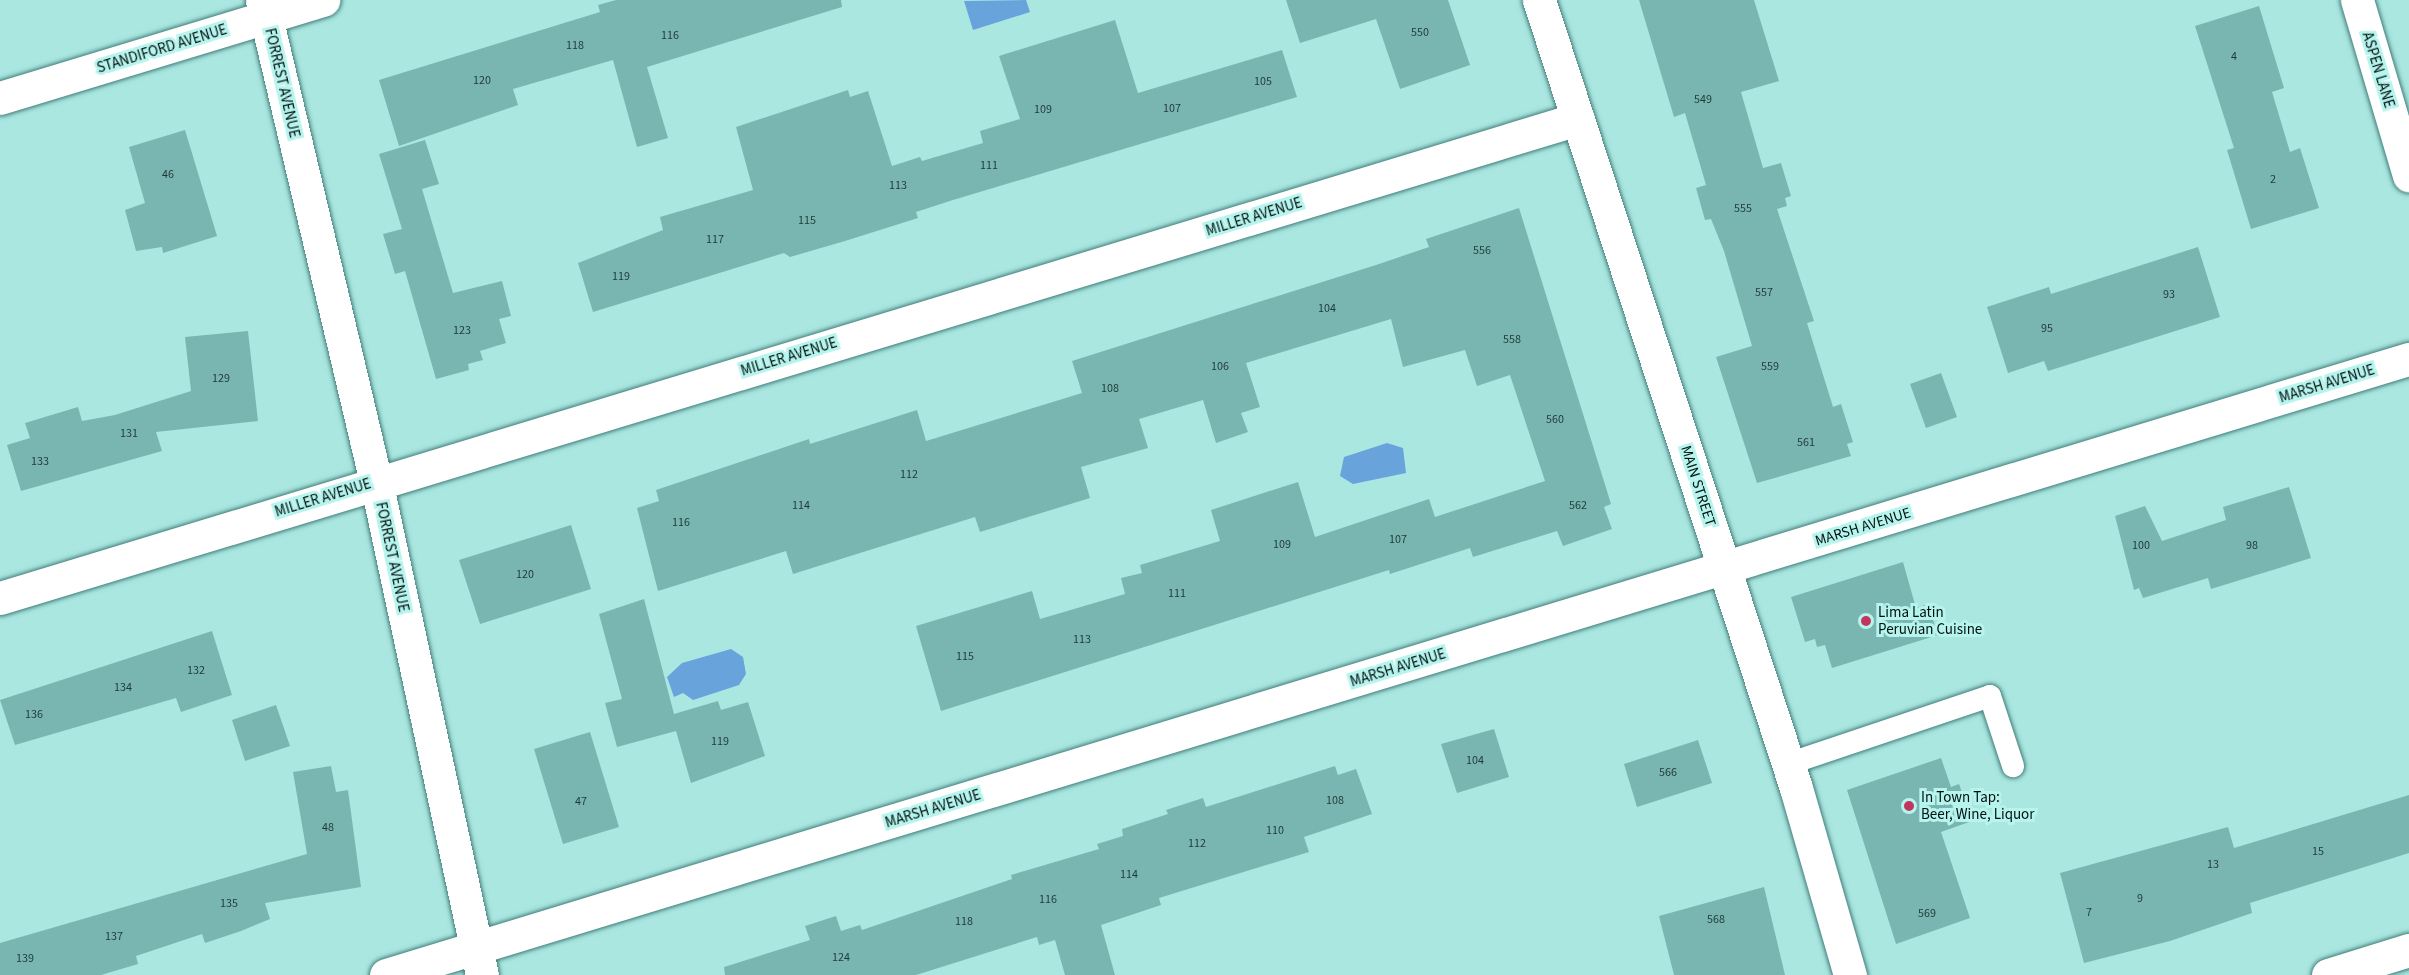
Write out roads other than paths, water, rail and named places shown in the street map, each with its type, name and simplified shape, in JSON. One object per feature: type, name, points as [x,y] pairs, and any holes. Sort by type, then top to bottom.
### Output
[{"type":"street","name":"STANDIFORD AVENUE","points":[[0,98],[264,8],[323,0]]},
{"type":"street","name":"MAIN STREET","points":[[1539,0],[1788,764],[1850,975]]},
{"type":"street","name":"ASPEN LANE","points":[[2357,0],[2409,175]]},
{"type":"street","name":"FORREST AVENUE","points":[[264,8],[376,481],[479,961]]},
{"type":"street","name":"MILLER AVENUE","points":[[0,598],[376,481],[1578,119]]},
{"type":"street","name":"MARSH AVENUE","points":[[386,975],[479,961],[1725,569],[2409,359]]},
{"type":"street","points":[[2328,975],[2409,950]]},
{"type":"lane","points":[[1788,764],[1990,696],[2013,766]]},
{"type":"water","points":[[1026,0],[1030,12],[973,30],[964,1]]},
{"type":"water","points":[[1387,443],[1403,448],[1406,473],[1353,484],[1340,476],[1344,457]]},
{"type":"water","points":[[731,649],[743,657],[746,674],[739,685],[693,700],[683,693],[674,697],[667,677],[682,663]]},
{"type":"place","name":"Lima Latin Peruvian Cuisine","points":[[1866,621]]},
{"type":"place","name":"In Town Tap: Beer, Wine, Liquor","points":[[1909,806]]}]
